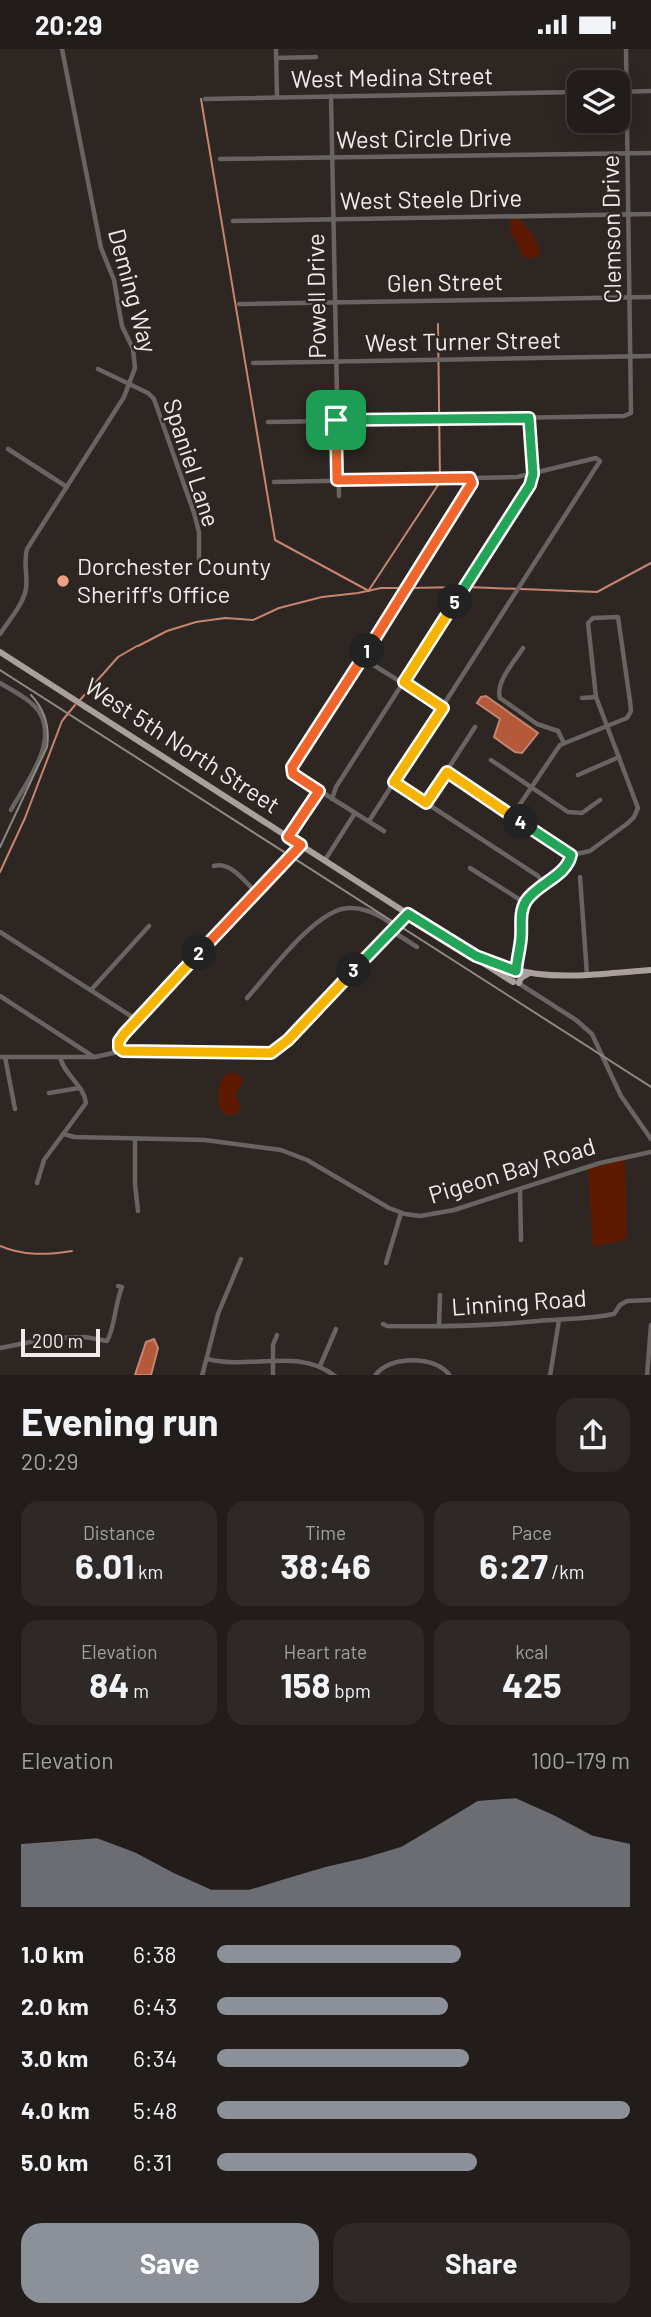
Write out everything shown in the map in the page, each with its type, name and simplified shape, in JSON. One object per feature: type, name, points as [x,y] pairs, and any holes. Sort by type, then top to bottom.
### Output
[{"type":"main road","name":"West 5th North Street","points":[[0,652],[480,958],[516,971],[556,977],[651,970]]},
{"type":"main road","points":[[480,958],[483,963],[516,983],[528,974]]},
{"type":"street","name":"Deming Way","points":[[0,633],[24,596],[24,559],[27,549],[130,386],[135,368],[134,356],[122,326],[114,280],[101,248],[62,49]]},
{"type":"street","points":[[276,49],[277,97]]},
{"type":"street","name":"Clemson Drive","points":[[626,49],[626,70]]},
{"type":"street","points":[[276,58],[316,57]]},
{"type":"street","points":[[630,92],[651,91]]},
{"type":"street","name":"West Medina Street","points":[[205,99],[567,92]]},
{"type":"street","name":"Powell Drive","points":[[331,96],[339,496]]},
{"type":"street","name":"Clemson Drive","points":[[529,418],[624,416],[631,413],[627,133]]},
{"type":"street","name":"West Circle Drive","points":[[220,159],[651,153]]},
{"type":"street","name":"West Steele Drive","points":[[233,221],[651,214]]},
{"type":"street","name":"Glen Street","points":[[239,304],[651,297]]},
{"type":"street","name":"West Turner Street","points":[[253,363],[651,356]]},
{"type":"street","name":"Spaniel Lane","points":[[98,369],[148,393],[154,399],[195,515],[200,559]]},
{"type":"street","points":[[268,422],[529,418],[533,474],[528,489],[336,787],[332,799]]},
{"type":"street","points":[[8,449],[67,487]]},
{"type":"street","points":[[274,482],[517,477],[598,459],[600,463],[369,821]]},
{"type":"street","points":[[384,831],[292,772],[294,763],[471,488],[470,478]]},
{"type":"street","points":[[447,772],[512,816],[571,855],[590,851],[639,813],[638,803],[619,757],[607,726],[596,697],[588,623],[593,618],[615,616],[620,620],[631,711],[627,718],[607,726],[564,743],[558,747],[512,816]]},
{"type":"street","points":[[523,648],[500,684],[500,698],[537,724],[558,730],[564,743]]},
{"type":"street","points":[[362,658],[443,708]]},
{"type":"street","points":[[0,683],[34,706],[41,715],[45,739],[39,759],[11,810]]},
{"type":"street","points":[[582,698],[596,697]]},
{"type":"street","points":[[428,804],[475,727]]},
{"type":"street","points":[[578,775],[619,757]]},
{"type":"street","points":[[491,760],[572,813],[582,813],[600,800]]},
{"type":"street","points":[[394,782],[538,876],[544,884]]},
{"type":"street","points":[[288,837],[319,791]]},
{"type":"street","points":[[325,860],[355,813]]},
{"type":"street","points":[[123,1051],[119,1048],[119,1041],[137,1020],[255,891],[301,845]]},
{"type":"street","points":[[571,855],[564,869],[525,903],[521,916],[516,971],[512,977],[516,983],[576,1020],[592,1034],[626,1105],[651,1139]]},
{"type":"street","points":[[214,866],[220,864],[235,871],[255,891]]},
{"type":"street","points":[[470,868],[525,903]]},
{"type":"street","points":[[580,877],[587,976]]},
{"type":"street","points":[[247,997],[302,936],[336,910],[371,911],[385,918],[393,929],[417,947]]},
{"type":"street","points":[[15,1109],[3,1057],[95,1057],[123,1051],[271,1053],[288,1040],[408,914]]},
{"type":"street","points":[[91,990],[149,926]]},
{"type":"street","points":[[0,932],[137,1020]]},
{"type":"street","points":[[0,996],[95,1057]]},
{"type":"street","points":[[37,1184],[44,1160],[86,1103],[85,1097],[60,1058]]},
{"type":"street","points":[[49,1093],[79,1088]]},
{"type":"street","name":"Pigeon Bay Road","points":[[64,1134],[74,1137],[205,1140],[281,1150],[307,1160],[374,1200],[401,1213],[415,1216],[434,1215],[600,1163],[651,1152]]},
{"type":"street","points":[[135,1138],[138,1211]]},
{"type":"street","points":[[520,1189],[521,1240]]},
{"type":"street","points":[[386,1263],[401,1213]]},
{"type":"street","points":[[202,1375],[218,1314],[241,1259]]},
{"type":"street","points":[[0,1348],[50,1338],[85,1337],[107,1341],[121,1287],[118,1286]]},
{"type":"street","points":[[439,1326],[440,1296]]},
{"type":"street","name":"Linning Road","points":[[383,1324],[397,1327],[502,1325],[559,1320],[614,1314],[627,1300],[651,1300]]},
{"type":"street","points":[[550,1375],[559,1320]]},
{"type":"street","points":[[647,1375],[651,1325]]},
{"type":"street","points":[[320,1366],[336,1329]]},
{"type":"street","points":[[273,1375],[273,1345],[277,1335]]},
{"type":"street","points":[[207,1359],[224,1363],[299,1360],[320,1366],[335,1375]]},
{"type":"street","points":[[375,1375],[387,1364],[403,1362],[435,1363],[446,1369],[450,1375]]},
{"type":"shaded area","points":[[519,219],[529,230],[538,245],[538,256],[522,256],[511,235],[510,221]]},
{"type":"shaded area","points":[[486,696],[538,733],[522,753],[515,752],[494,737],[500,719],[477,703],[481,697]]},
{"type":"shaded area","points":[[228,1073],[237,1074],[243,1081],[236,1094],[240,1106],[238,1113],[231,1116],[223,1113],[218,1097],[221,1081]]},
{"type":"shaded area","points":[[625,1160],[627,1239],[593,1247],[588,1168]]},
{"type":"shaded area","points":[[154,1339],[158,1348],[151,1375],[135,1375],[146,1342]]},
{"type":"waterway","points":[[201,99],[275,540],[369,591]]},
{"type":"waterway","points":[[369,590],[440,482],[438,324]]},
{"type":"waterway","points":[[467,587],[597,592],[651,563]]},
{"type":"waterway","points":[[411,588],[461,587]]},
{"type":"waterway","points":[[138,646],[167,631],[196,622],[225,618],[253,620],[279,608],[322,597],[381,588],[405,588]]},
{"type":"waterway","points":[[80,700],[118,657],[137,646]]},
{"type":"waterway","points":[[0,872],[25,818],[62,721],[75,705]]},
{"type":"waterway","points":[[0,1246],[35,1254],[72,1251]]},
{"type":"railway","points":[[0,670],[651,1087]]},
{"type":"railway","points":[[0,847],[47,747],[45,719],[31,695]]},
{"type":"place","name":"Dorchester County Sheriff's Office","points":[[63,581]]},
{"type":"route","points":[[529,418],[533,474],[530,485],[404,682],[443,708],[394,782],[426,803],[447,772],[571,855],[570,860],[562,871],[541,885],[525,903],[521,916],[516,971],[476,956],[408,914],[288,1040],[271,1053],[123,1051],[119,1048],[119,1041],[124,1034],[255,891],[301,845],[288,837],[319,791],[293,774],[292,767],[472,486],[470,478],[337,480],[336,420],[529,418]]}]
